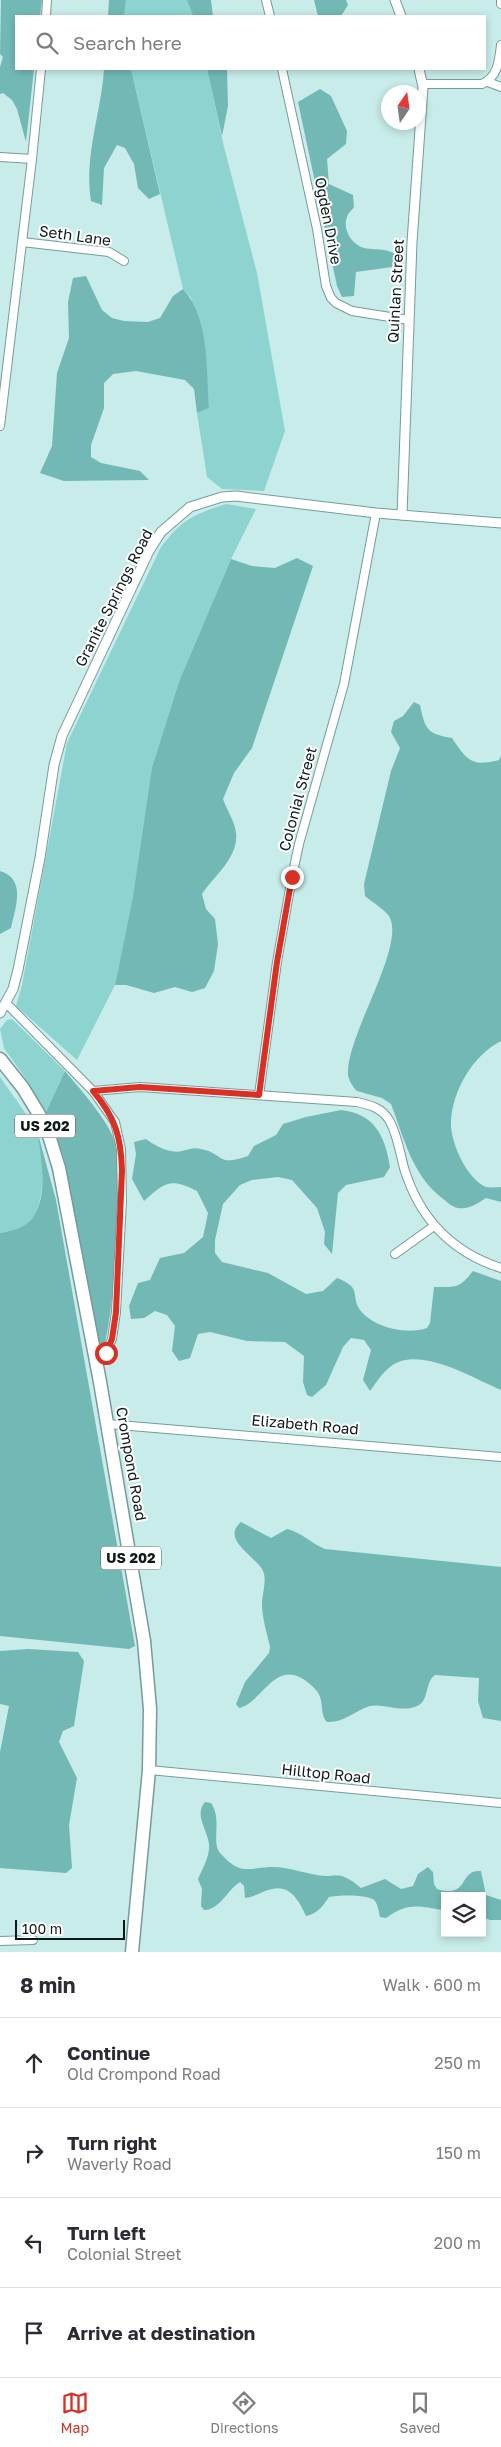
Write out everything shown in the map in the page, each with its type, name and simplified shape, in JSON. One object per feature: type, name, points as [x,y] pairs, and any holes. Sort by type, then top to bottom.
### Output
[{"type":"highway","name":"Crompond Road","points":[[0,1059],[23,1088],[47,1129],[54,1149],[66,1200],[107,1424],[144,1641],[150,1709],[149,1770],[132,1952]]},
{"type":"street","points":[[46,15],[47,0]]},
{"type":"street","points":[[266,0],[270,15]]},
{"type":"street","points":[[395,0],[401,15]]},
{"type":"street","points":[[423,84],[482,84],[488,82],[497,70],[501,46]]},
{"type":"street","points":[[0,426],[41,70]]},
{"type":"street","name":"Ogden Drive","points":[[282,70],[317,229],[326,286],[331,298],[336,303],[352,311],[409,320]]},
{"type":"street","name":"Quinlan Street","points":[[402,515],[409,320],[423,84],[419,70]]},
{"type":"street","points":[[488,82],[501,87]]},
{"type":"street","points":[[0,157],[32,159]]},
{"type":"street","name":"Seth Lane","points":[[22,242],[109,252],[124,261]]},
{"type":"street","name":"Granite Springs Road","points":[[0,1013],[6,1003],[18,970],[57,750],[131,589],[161,532],[190,507],[222,497],[236,496],[376,513],[501,523]]},
{"type":"street","name":"Colonial Street","points":[[259,1095],[277,962],[292,877],[299,844],[344,684],[376,513]]},
{"type":"street","points":[[6,1003],[93,1091],[115,1122],[121,1149],[122,1170],[116,1312],[112,1339],[106,1353]]},
{"type":"street","points":[[93,1091],[140,1087],[357,1102],[379,1109],[390,1121],[410,1188],[434,1226],[457,1248],[501,1268]]},
{"type":"street","points":[[396,1254],[434,1226]]},
{"type":"street","name":"Elizabeth Road","points":[[107,1424],[501,1457]]},
{"type":"street","name":"Hilltop Road","points":[[149,1770],[501,1803]]},
{"type":"street","points":[[0,1941],[33,1940]]},
{"type":"shaded area","points":[[1,0],[42,0],[40,15],[15,15],[15,70],[34,70],[26,142],[17,109],[12,100],[3,93],[0,94],[0,67],[3,57],[0,54]]},
{"type":"shaded area","points":[[109,0],[126,0],[124,15],[108,15]]},
{"type":"shaded area","points":[[126,0],[187,0],[193,15],[124,15]]},
{"type":"shaded area","points":[[187,0],[211,0],[213,15],[193,15]]},
{"type":"shaded area","points":[[314,0],[346,0],[348,5],[342,15],[318,15]]},
{"type":"shaded area","points":[[104,70],[131,70],[160,194],[149,199],[138,188],[134,164],[125,148],[117,145],[104,168],[102,205],[91,201],[89,184],[91,151]]},
{"type":"shaded area","points":[[131,70],[207,70],[224,147],[257,273],[285,431],[264,491],[222,489],[207,477],[197,413],[209,408],[191,298],[183,289]]},
{"type":"shaded area","points":[[207,70],[227,70],[228,106],[222,136]]},
{"type":"shaded area","points":[[320,89],[331,96],[347,131],[346,144],[327,159],[329,184],[353,195],[354,207],[348,214],[346,222],[349,236],[356,244],[364,248],[386,250],[399,256],[392,267],[356,272],[354,296],[342,297],[337,286],[298,102]]},
{"type":"shaded area","points":[[86,276],[102,310],[112,318],[124,321],[148,322],[160,318],[173,296],[183,289],[192,301],[198,315],[207,362],[209,408],[197,413],[194,389],[185,380],[136,371],[113,374],[104,383],[104,408],[91,445],[91,457],[101,463],[140,471],[149,480],[64,481],[40,473],[52,446],[57,373],[69,338],[68,302],[73,278]]},
{"type":"shaded area","points":[[226,504],[256,509],[231,559],[180,679],[115,985],[77,1060],[16,1006],[22,985],[67,743],[161,547],[189,519]]},
{"type":"shaded area","points":[[297,558],[313,566],[252,748],[234,773],[223,799],[233,820],[236,833],[234,850],[225,866],[202,894],[206,909],[215,919],[218,944],[214,971],[205,988],[192,992],[175,987],[154,993],[126,985],[115,985],[133,897],[152,768],[180,679],[231,559],[252,566],[275,568]]},
{"type":"shaded area","points":[[414,702],[420,705],[428,729],[437,735],[452,738],[462,752],[471,760],[483,763],[499,760],[501,756],[501,1041],[482,1055],[466,1075],[455,1098],[451,1130],[466,1168],[479,1183],[486,1187],[501,1187],[501,1202],[486,1198],[466,1208],[454,1207],[432,1189],[423,1178],[410,1155],[391,1104],[382,1098],[357,1091],[351,1084],[348,1075],[350,1058],[356,1038],[390,948],[392,930],[389,916],[365,896],[364,884],[391,771],[400,748],[391,732],[394,721],[403,716]]},
{"type":"shaded area","points":[[0,871],[14,881],[17,895],[11,928],[0,934]]},
{"type":"shaded area","points":[[12,1019],[65,1071],[46,1112],[4,1048],[0,1029],[7,1020]]},
{"type":"shaded area","points":[[65,1071],[107,1125],[115,1143],[118,1183],[114,1278],[104,1348],[100,1349],[64,1158],[46,1112]]},
{"type":"shaded area","points":[[0,1077],[37,1133],[42,1152],[43,1177],[40,1202],[32,1220],[21,1228],[0,1233]]},
{"type":"shaded area","points":[[341,1110],[362,1116],[376,1128],[385,1146],[390,1167],[384,1177],[346,1185],[338,1193],[332,1254],[324,1244],[325,1232],[317,1208],[292,1180],[278,1177],[252,1180],[240,1185],[223,1204],[215,1240],[215,1253],[222,1262],[268,1273],[306,1294],[323,1291],[337,1278],[350,1285],[353,1289],[357,1305],[366,1316],[382,1325],[410,1331],[427,1328],[430,1323],[434,1287],[456,1286],[464,1281],[473,1271],[501,1281],[501,1390],[445,1365],[415,1359],[401,1361],[390,1367],[370,1391],[363,1380],[371,1350],[364,1340],[351,1338],[343,1347],[326,1385],[312,1397],[307,1395],[303,1382],[304,1356],[285,1342],[247,1341],[210,1332],[198,1334],[190,1358],[179,1361],[172,1351],[175,1326],[167,1315],[155,1311],[144,1318],[131,1319],[129,1306],[138,1283],[150,1280],[160,1258],[184,1253],[203,1237],[208,1213],[197,1191],[180,1184],[174,1183],[162,1186],[144,1201],[132,1179],[136,1154],[134,1142],[146,1139],[158,1147],[177,1152],[198,1148],[209,1151],[225,1160],[238,1159],[248,1156],[254,1146],[276,1135],[283,1124]]},
{"type":"shaded area","points":[[38,1134],[56,1200],[135,1646],[129,1649],[0,1636],[0,1233],[26,1225],[37,1210],[42,1188],[42,1166]]},
{"type":"shaded area","points":[[241,1522],[271,1538],[287,1529],[302,1535],[325,1549],[501,1567],[501,1721],[483,1718],[478,1701],[479,1678],[435,1675],[422,1702],[413,1708],[370,1706],[339,1721],[327,1722],[323,1715],[319,1694],[316,1690],[303,1679],[291,1675],[281,1676],[273,1681],[257,1697],[239,1708],[236,1704],[245,1682],[269,1653],[270,1647],[262,1609],[264,1573],[236,1541],[236,1528]]},
{"type":"shaded area","points":[[28,1649],[78,1652],[84,1661],[74,1726],[63,1731],[59,1742],[77,1778],[69,1825],[72,1868],[66,1873],[0,1868],[0,1752],[9,1706],[0,1704],[0,1651]]},
{"type":"shaded area","points":[[205,1802],[211,1803],[214,1810],[216,1817],[216,1844],[221,1854],[233,1865],[243,1869],[276,1867],[326,1876],[342,1876],[361,1888],[385,1879],[401,1889],[413,1886],[418,1874],[428,1867],[433,1872],[434,1884],[437,1889],[447,1891],[455,1890],[459,1887],[469,1874],[481,1871],[485,1892],[441,1892],[441,1910],[413,1906],[401,1909],[386,1918],[380,1917],[375,1901],[367,1897],[329,1897],[317,1911],[306,1916],[294,1895],[284,1889],[272,1889],[245,1898],[244,1886],[240,1882],[215,1907],[204,1910],[201,1906],[202,1889],[198,1879],[206,1862],[209,1844],[201,1817],[202,1807]]},
{"type":"shaded area","points":[[486,1895],[501,1900],[501,1920],[486,1918]]},
{"type":"route","points":[[106,1353],[112,1339],[120,1268],[121,1149],[115,1122],[93,1091],[140,1087],[259,1095],[277,962],[292,877]]}]
